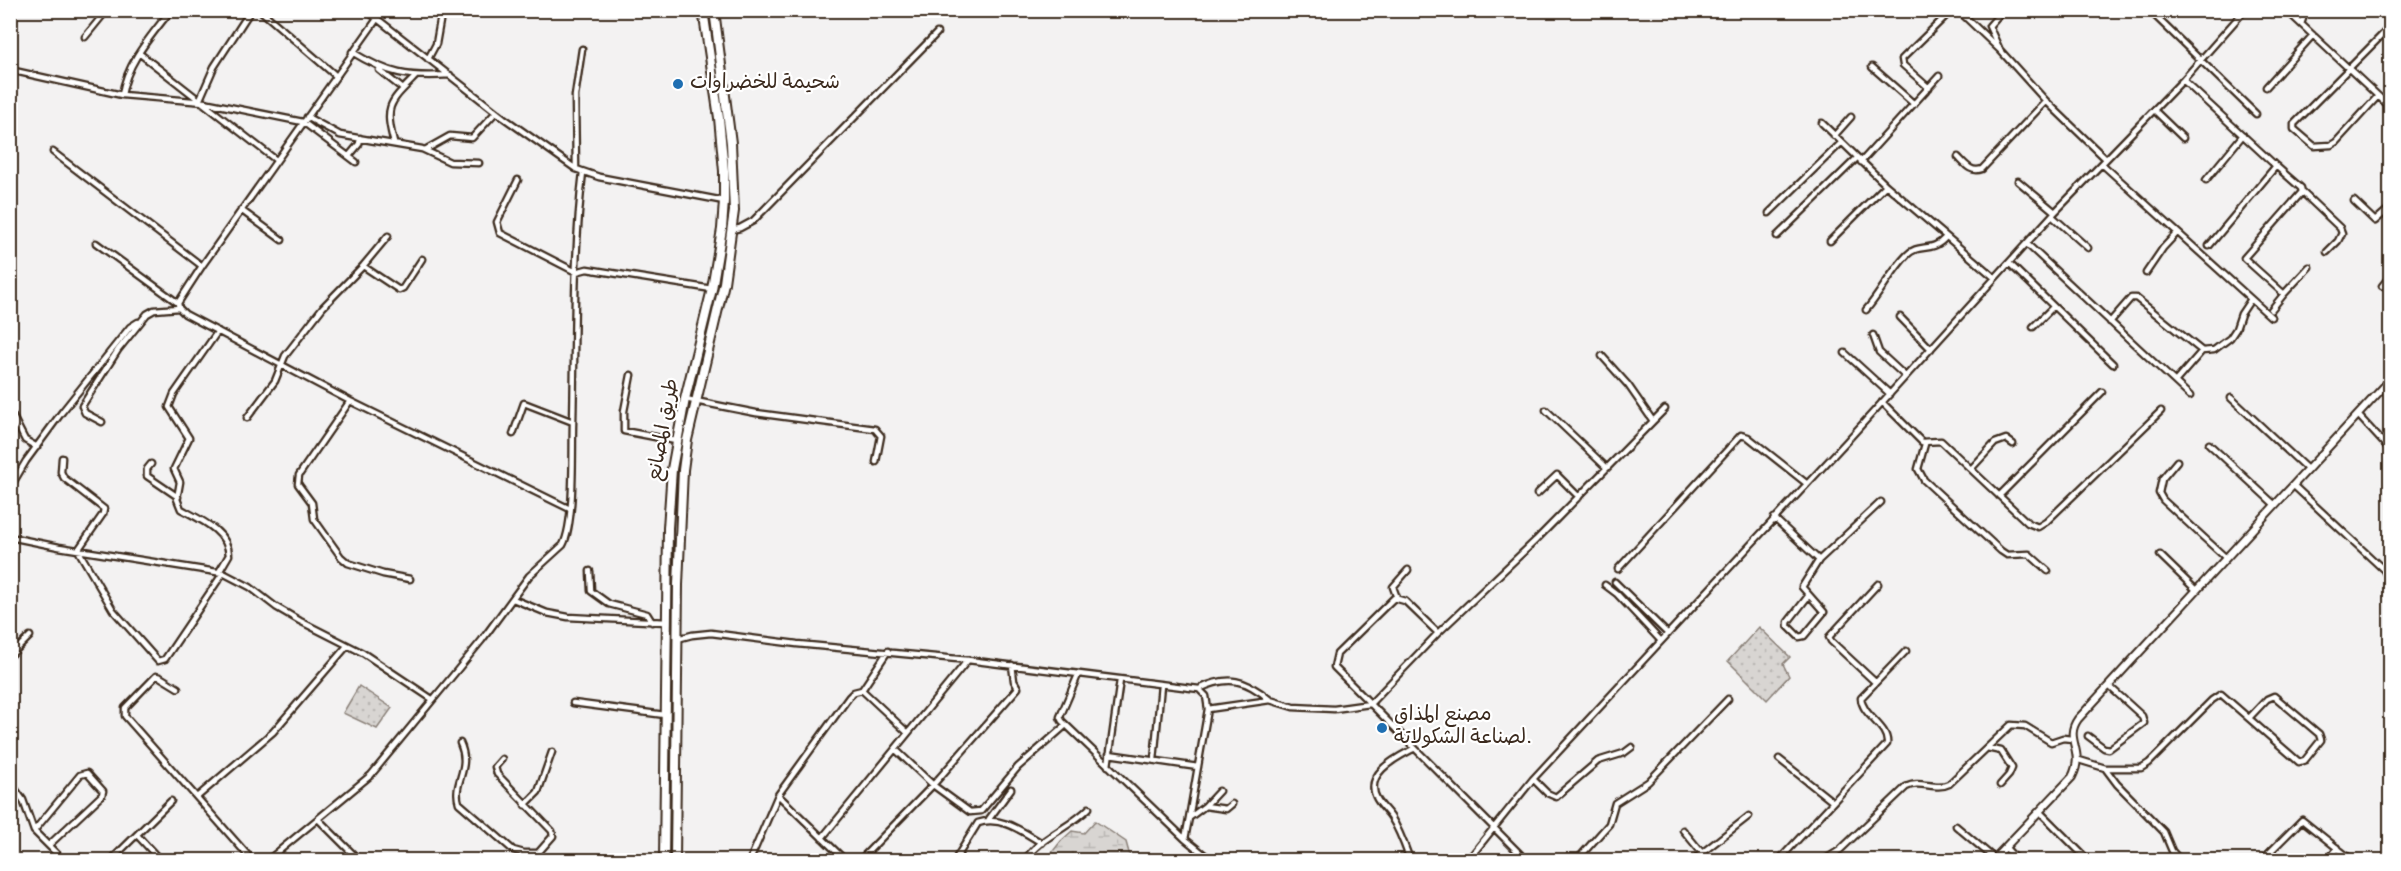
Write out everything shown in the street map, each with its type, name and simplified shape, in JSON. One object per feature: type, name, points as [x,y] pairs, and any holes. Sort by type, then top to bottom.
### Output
[{"type":"main road","name":"طريق المصانع","points":[[664,861],[668,528],[676,441],[712,289],[723,228],[724,171],[719,118],[703,10]]},
{"type":"main road","name":"طريق المصانع","points":[[675,861],[677,639],[683,470],[695,402],[724,283],[734,211],[731,143],[714,10]]},
{"type":"street","points":[[96,10],[102,17]]},
{"type":"street","points":[[85,37],[107,10]]},
{"type":"street","points":[[122,95],[126,75],[139,52],[171,10]]},
{"type":"street","points":[[202,100],[214,67],[250,10]]},
{"type":"street","points":[[260,10],[335,75]]},
{"type":"street","points":[[366,10],[496,112],[576,169],[724,201]]},
{"type":"street","points":[[428,58],[436,44],[442,10]]},
{"type":"street","points":[[1929,88],[1905,66],[1902,59],[1952,10]]},
{"type":"street","points":[[1958,10],[2000,50],[2104,161],[2177,233],[2271,317]]},
{"type":"street","points":[[2000,50],[1989,26],[2003,10]]},
{"type":"street","points":[[2149,10],[2256,114]]},
{"type":"street","points":[[1468,861],[1533,779],[2054,214],[2183,80],[2246,10]]},
{"type":"street","points":[[2286,10],[2391,107]]},
{"type":"street","points":[[2301,24],[2306,10]]},
{"type":"street","points":[[10,488],[37,447],[102,360],[130,327],[154,310],[178,306],[202,266],[335,75],[377,19]]},
{"type":"street","points":[[2378,96],[2331,145],[2314,146],[2294,129],[2294,124],[2391,27]]},
{"type":"street","points":[[723,228],[732,230],[740,228],[753,220],[937,33]]},
{"type":"street","points":[[2266,87],[2313,35]]},
{"type":"street","points":[[576,169],[575,96],[582,49]]},
{"type":"street","points":[[139,52],[276,160]]},
{"type":"street","points":[[352,52],[373,65],[403,89]]},
{"type":"street","points":[[373,65],[415,77],[450,75]]},
{"type":"street","points":[[1872,67],[1914,104]]},
{"type":"street","points":[[10,70],[122,95],[202,100],[303,122],[356,162]]},
{"type":"street","points":[[1777,236],[1859,160],[1939,76]]},
{"type":"street","points":[[394,143],[388,112],[393,100],[415,77]]},
{"type":"street","points":[[2183,80],[2301,188],[2302,192],[2340,228],[2342,233],[2338,241],[2327,252]]},
{"type":"street","points":[[1958,157],[1971,169],[1977,171],[1982,169],[2046,101]]},
{"type":"street","points":[[2154,110],[2182,138]]},
{"type":"street","points":[[425,150],[450,136],[472,138],[496,112]]},
{"type":"street","points":[[307,117],[340,135],[425,150],[446,161],[479,163]]},
{"type":"street","points":[[1834,136],[1851,117]]},
{"type":"street","points":[[1822,123],[1945,238],[1995,278]]},
{"type":"street","points":[[2206,180],[2243,135]]},
{"type":"street","points":[[349,156],[359,144],[360,138]]},
{"type":"street","points":[[1769,213],[1841,143]]},
{"type":"street","points":[[53,152],[202,266]]},
{"type":"street","points":[[2209,246],[2276,166]]},
{"type":"street","points":[[268,861],[371,775],[535,570],[563,545],[568,534],[570,509],[577,219],[583,172]]},
{"type":"street","points":[[518,180],[497,222],[500,233],[576,272],[587,269],[712,289]]},
{"type":"street","points":[[2018,181],[2088,248]]},
{"type":"street","points":[[1830,241],[1886,185]]},
{"type":"street","points":[[2284,294],[2244,258],[2302,192]]},
{"type":"street","points":[[2354,201],[2375,220],[2391,208]]},
{"type":"street","points":[[241,210],[282,240]]},
{"type":"street","points":[[2146,273],[2163,248],[2177,233]]},
{"type":"street","points":[[247,418],[275,381],[285,356],[322,307],[363,266],[388,236]]},
{"type":"street","points":[[1866,310],[1907,255],[1917,249],[1936,246],[1945,238]]},
{"type":"street","points":[[96,243],[178,306],[218,331],[350,401],[570,509]]},
{"type":"street","points":[[2027,244],[2190,396]]},
{"type":"street","points":[[363,266],[399,290],[403,288],[422,259]]},
{"type":"street","points":[[2009,263],[2113,364]]},
{"type":"street","points":[[2271,310],[2309,267]]},
{"type":"street","points":[[2382,286],[2391,276]]},
{"type":"street","points":[[2110,322],[2131,298],[2136,298],[2202,351],[2214,350],[2230,338],[2251,299]]},
{"type":"street","points":[[2033,327],[2053,307]]},
{"type":"street","points":[[1900,317],[1931,349]]},
{"type":"street","points":[[102,422],[85,413],[82,406],[140,321]]},
{"type":"street","points":[[78,550],[113,610],[158,661],[162,661],[221,572],[229,555],[225,540],[219,533],[181,509],[177,502],[180,482],[174,469],[189,438],[172,414],[169,403],[218,331]]},
{"type":"street","points":[[1873,335],[1879,352],[1905,376]]},
{"type":"street","points":[[2175,382],[2202,351]]},
{"type":"street","points":[[1845,353],[1890,394]]},
{"type":"street","points":[[1602,356],[1628,385],[1653,421]]},
{"type":"street","points":[[632,375],[624,411],[624,431],[676,441]]},
{"type":"street","points":[[1956,826],[1994,860],[2006,848],[2072,777],[2079,760],[2072,731],[2075,723],[2391,380]]},
{"type":"street","points":[[1999,496],[2102,392]]},
{"type":"street","points":[[2231,398],[2307,469]]},
{"type":"street","points":[[685,399],[756,413],[875,429],[880,436],[876,462]]},
{"type":"street","points":[[350,401],[299,475],[298,484],[312,503],[314,519],[341,557],[348,563],[383,574],[410,579]]},
{"type":"street","points":[[1882,402],[1925,444],[1941,441],[2033,526],[2042,525],[2161,411]]},
{"type":"street","points":[[513,434],[524,403],[573,422]]},
{"type":"street","points":[[677,639],[692,634],[711,633],[797,644],[888,651],[1012,665],[1199,689],[1213,682],[1227,681],[1255,687],[1270,700],[1293,707],[1334,709],[1370,704],[1438,633],[1579,497],[1665,409]]},
{"type":"street","points":[[1546,410],[1607,468]]},
{"type":"street","points":[[10,411],[25,440],[37,447]]},
{"type":"street","points":[[2358,415],[2391,450]]},
{"type":"street","points":[[1618,569],[1741,435],[1748,437],[1806,483]]},
{"type":"street","points":[[1971,469],[1998,440],[2006,439],[2013,444]]},
{"type":"street","points":[[1925,444],[1918,469],[1924,480],[2001,551],[2007,555],[2029,554],[2048,571]]},
{"type":"street","points":[[2209,444],[2275,505]]},
{"type":"street","points":[[62,458],[61,472],[64,478],[104,509],[104,514],[78,550]]},
{"type":"street","points":[[2177,461],[2162,479],[2159,493],[2163,500],[2226,558]]},
{"type":"street","points":[[151,464],[147,469],[147,476],[178,496]]},
{"type":"street","points":[[1538,494],[1557,475],[1579,497]]},
{"type":"street","points":[[2293,485],[2384,570],[2391,581]]},
{"type":"street","points":[[1809,595],[1788,622],[1788,626],[1799,637],[1804,636],[1824,612],[1802,585],[1819,560],[1881,502]]},
{"type":"street","points":[[1774,518],[1819,560]]},
{"type":"street","points":[[10,537],[221,572],[250,587],[284,612],[363,653],[432,699]]},
{"type":"street","points":[[2160,555],[2196,590]]},
{"type":"street","points":[[1408,570],[1393,587],[1397,597],[1405,601],[1438,633]]},
{"type":"street","points":[[590,571],[589,588],[591,591],[609,604],[647,614],[652,622]]},
{"type":"street","points":[[1615,582],[1668,634]]},
{"type":"street","points":[[1875,682],[1829,637],[1878,584]]},
{"type":"street","points":[[1605,585],[1617,594],[1660,641]]},
{"type":"street","points":[[1397,597],[1389,601],[1334,658],[1336,671],[1526,861]]},
{"type":"street","points":[[513,599],[547,613],[568,617],[668,622]]},
{"type":"street","points":[[10,656],[30,636]]},
{"type":"street","points":[[197,797],[273,732],[347,646]]},
{"type":"street","points":[[750,861],[778,795],[849,697],[862,690],[888,651]]},
{"type":"street","points":[[1779,861],[1887,744],[1886,735],[1860,702],[1863,695],[1906,651]]},
{"type":"street","points":[[822,838],[968,660]]},
{"type":"street","points":[[860,861],[933,785],[1018,688],[1014,681],[1012,665]]},
{"type":"street","points":[[1078,675],[1060,717],[1108,766],[1211,861]]},
{"type":"street","points":[[178,688],[156,676],[125,708],[127,720],[252,861]]},
{"type":"street","points":[[1108,766],[1120,680]]},
{"type":"street","points":[[1154,760],[1161,685]]},
{"type":"street","points":[[2088,736],[2101,747],[2109,749],[2144,723],[2142,716],[2109,686]]},
{"type":"street","points":[[1185,839],[1209,710],[1206,696],[1199,689]]},
{"type":"street","points":[[862,690],[908,733]]},
{"type":"street","points":[[2079,760],[2104,768],[2133,768],[2149,763],[2212,700],[2221,694],[2299,762],[2305,760],[2321,740],[2319,734],[2274,696],[2267,699],[2249,718]]},
{"type":"street","points":[[1577,861],[1610,824],[1614,803],[1648,782],[1728,699]]},
{"type":"street","points":[[1209,710],[1270,700]]},
{"type":"street","points":[[573,703],[665,715]]},
{"type":"street","points":[[1824,861],[1840,850],[1906,787],[1918,783],[1945,786],[2007,727],[2015,724],[2025,726],[2051,742],[2063,738],[2073,739]]},
{"type":"street","points":[[895,749],[933,785],[970,812],[981,811],[1018,767],[1066,725]]},
{"type":"street","points":[[460,743],[465,762],[458,792],[459,803],[513,850],[538,853],[546,861]]},
{"type":"street","points":[[1533,779],[1547,793],[1556,796],[1598,761],[1624,753],[1632,747]]},
{"type":"street","points":[[1987,748],[2001,752],[2012,768],[2000,785]]},
{"type":"street","points":[[1410,861],[1395,824],[1378,801],[1373,788],[1382,768],[1413,749]]},
{"type":"street","points":[[525,805],[538,792],[552,752]]},
{"type":"street","points":[[1109,754],[1198,767]]},
{"type":"street","points":[[502,759],[495,767],[495,771],[554,834],[538,853]]},
{"type":"street","points":[[1779,759],[1833,802]]},
{"type":"street","points":[[2104,768],[2164,832],[2172,851],[2180,861]]},
{"type":"street","points":[[34,831],[80,776],[87,773],[100,786],[103,791],[102,795],[49,845]]},
{"type":"street","points":[[10,782],[23,800],[34,831],[63,861]]},
{"type":"street","points":[[955,861],[978,823],[989,819],[1011,789]]},
{"type":"street","points":[[1190,818],[1219,791]]},
{"type":"street","points":[[778,795],[845,861]]},
{"type":"street","points":[[111,861],[171,801]]},
{"type":"street","points":[[1205,806],[1226,809],[1232,804]]},
{"type":"street","points":[[1025,861],[1042,843],[1076,820],[1089,808]]},
{"type":"street","points":[[2040,812],[2088,861]]},
{"type":"street","points":[[1693,861],[1749,816]]},
{"type":"street","points":[[989,819],[1014,827],[1042,843]]},
{"type":"street","points":[[319,820],[358,858]]},
{"type":"street","points":[[2262,861],[2302,820],[2352,861]]},
{"type":"street","points":[[1683,830],[1702,853]]},
{"type":"street","points":[[137,835],[160,861]]},
{"type":"street","points":[[2006,848],[2017,861]]},
{"type":"street","points":[[2328,861],[2338,848]]},
{"type":"street","points":[[274,855],[279,861]]},
{"type":"green space","points":[[1759,627],[1790,657],[1783,664],[1789,676],[1767,700],[1728,661]]},
{"type":"green space","points":[[359,686],[392,708],[377,729],[343,713]]},
{"type":"green space","points":[[1095,821],[1126,842],[1131,860],[1046,860],[1072,831],[1084,833]]},
{"type":"place","name":"شحيمة للخضراوات","points":[[678,84]]},
{"type":"place","name":"مصنع المذاق لصناعة الشكولاتة.","points":[[1382,728]]}]
